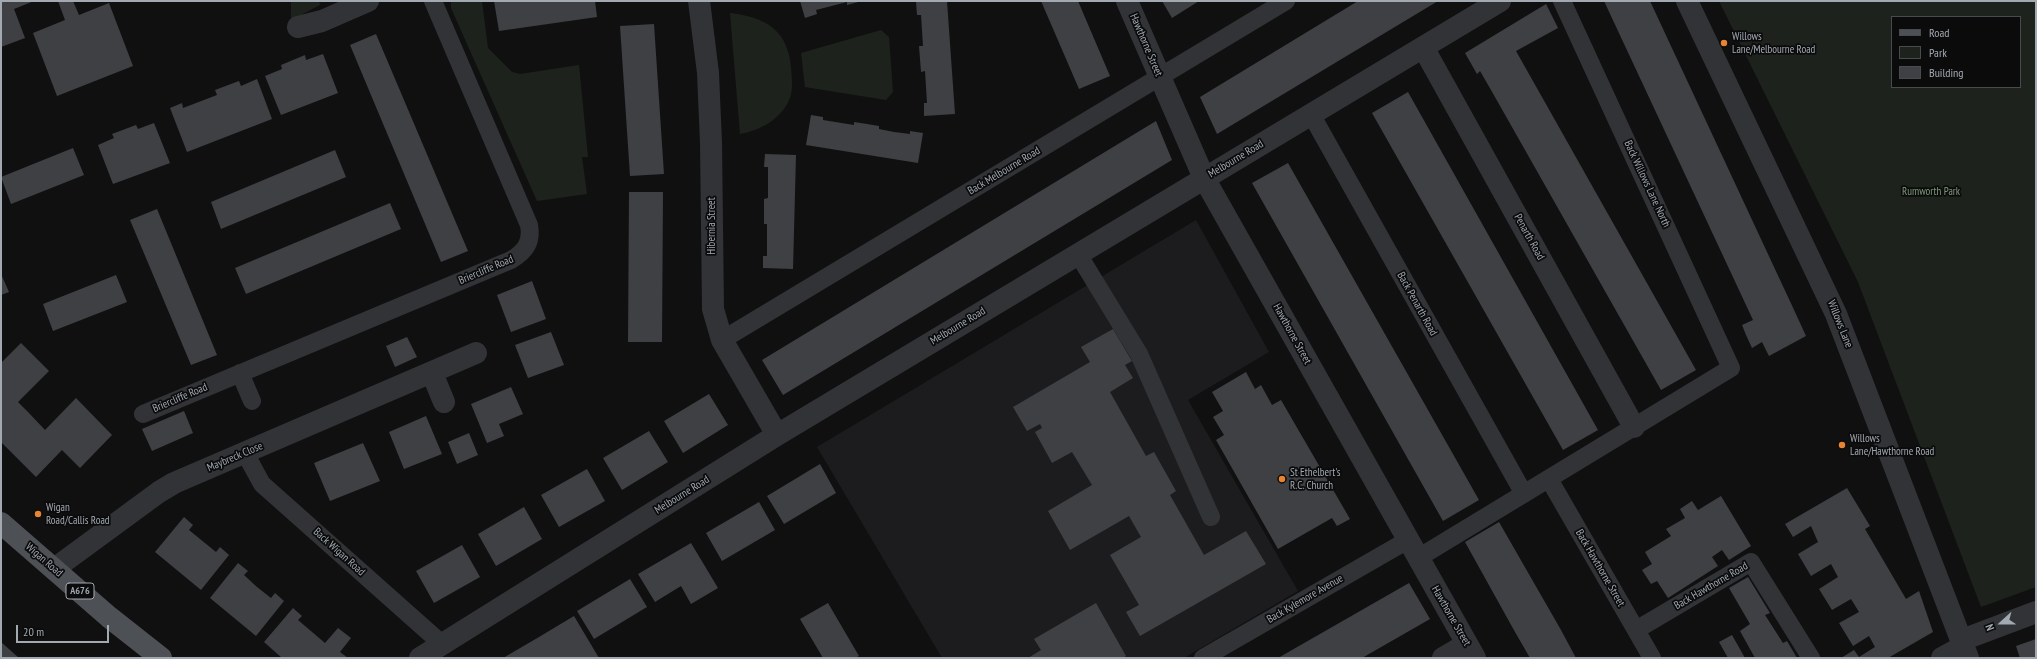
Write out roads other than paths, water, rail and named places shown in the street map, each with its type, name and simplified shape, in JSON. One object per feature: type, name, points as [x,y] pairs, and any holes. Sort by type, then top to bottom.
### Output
[{"type":"main road","name":"Wigan Road","points":[[1,523],[161,658]]},
{"type":"street","points":[[298,27],[322,21],[368,1]]},
{"type":"street","name":"Hibernia Street","points":[[699,1],[708,73],[712,143],[713,309],[722,340],[777,435]]},
{"type":"street","name":"Hawthorne Street","points":[[1127,1],[1204,178],[1471,651]]},
{"type":"street","name":"Melbourne Road","points":[[420,658],[777,435],[1500,1]]},
{"type":"street","name":"Willows Lane","points":[[1687,1],[1836,314],[1964,648]]},
{"type":"street","name":"Penarth Road","points":[[1423,47],[1634,427]]},
{"type":"street","name":"Maybreck Close","points":[[54,569],[159,492],[174,483],[476,353]]},
{"type":"street","points":[[432,373],[444,402]]},
{"type":"street","points":[[1942,658],[2036,612]]},
{"type":"street","points":[[1443,658],[1471,651]]},
{"type":"lane","name":"Briercliffe Road","points":[[142,414],[511,260],[521,254],[528,246],[531,236],[529,225],[433,1]]},
{"type":"lane","name":"Back Melbourne Road","points":[[722,340],[1286,1]]},
{"type":"lane","name":"Back Willows Lane North","points":[[1562,1],[1731,368]]},
{"type":"lane","name":"Back Penarth Road","points":[[1311,114],[1524,494]]},
{"type":"lane","points":[[1078,254],[1139,354],[1211,517]]},
{"type":"lane","name":"Back Kylemore Avenue","points":[[1203,658],[1413,549],[1524,494],[1731,368]]},
{"type":"lane","points":[[240,373],[252,401]]},
{"type":"lane","name":"Back Wigan Road","points":[[245,453],[262,484],[442,644]]},
{"type":"lane","name":"Back Hawthorne Street","points":[[1549,479],[1652,658]]},
{"type":"lane","name":"Back Hawthorne Road","points":[[1636,630],[1751,562],[1811,658]]},
{"type":"place","name":"Willows Lane/Melbourne Road","points":[[1724,43]]},
{"type":"place","name":"Willows Lane/Hawthorne Road","points":[[1842,445]]},
{"type":"place","name":"St Ethelbert's R.C. Church","points":[[1282,479]]},
{"type":"place","name":"Wigan Road/Callis Road","points":[[38,514]]},
{"type":"park label","name":"Rumworth Park","points":[[1931,192]]}]
